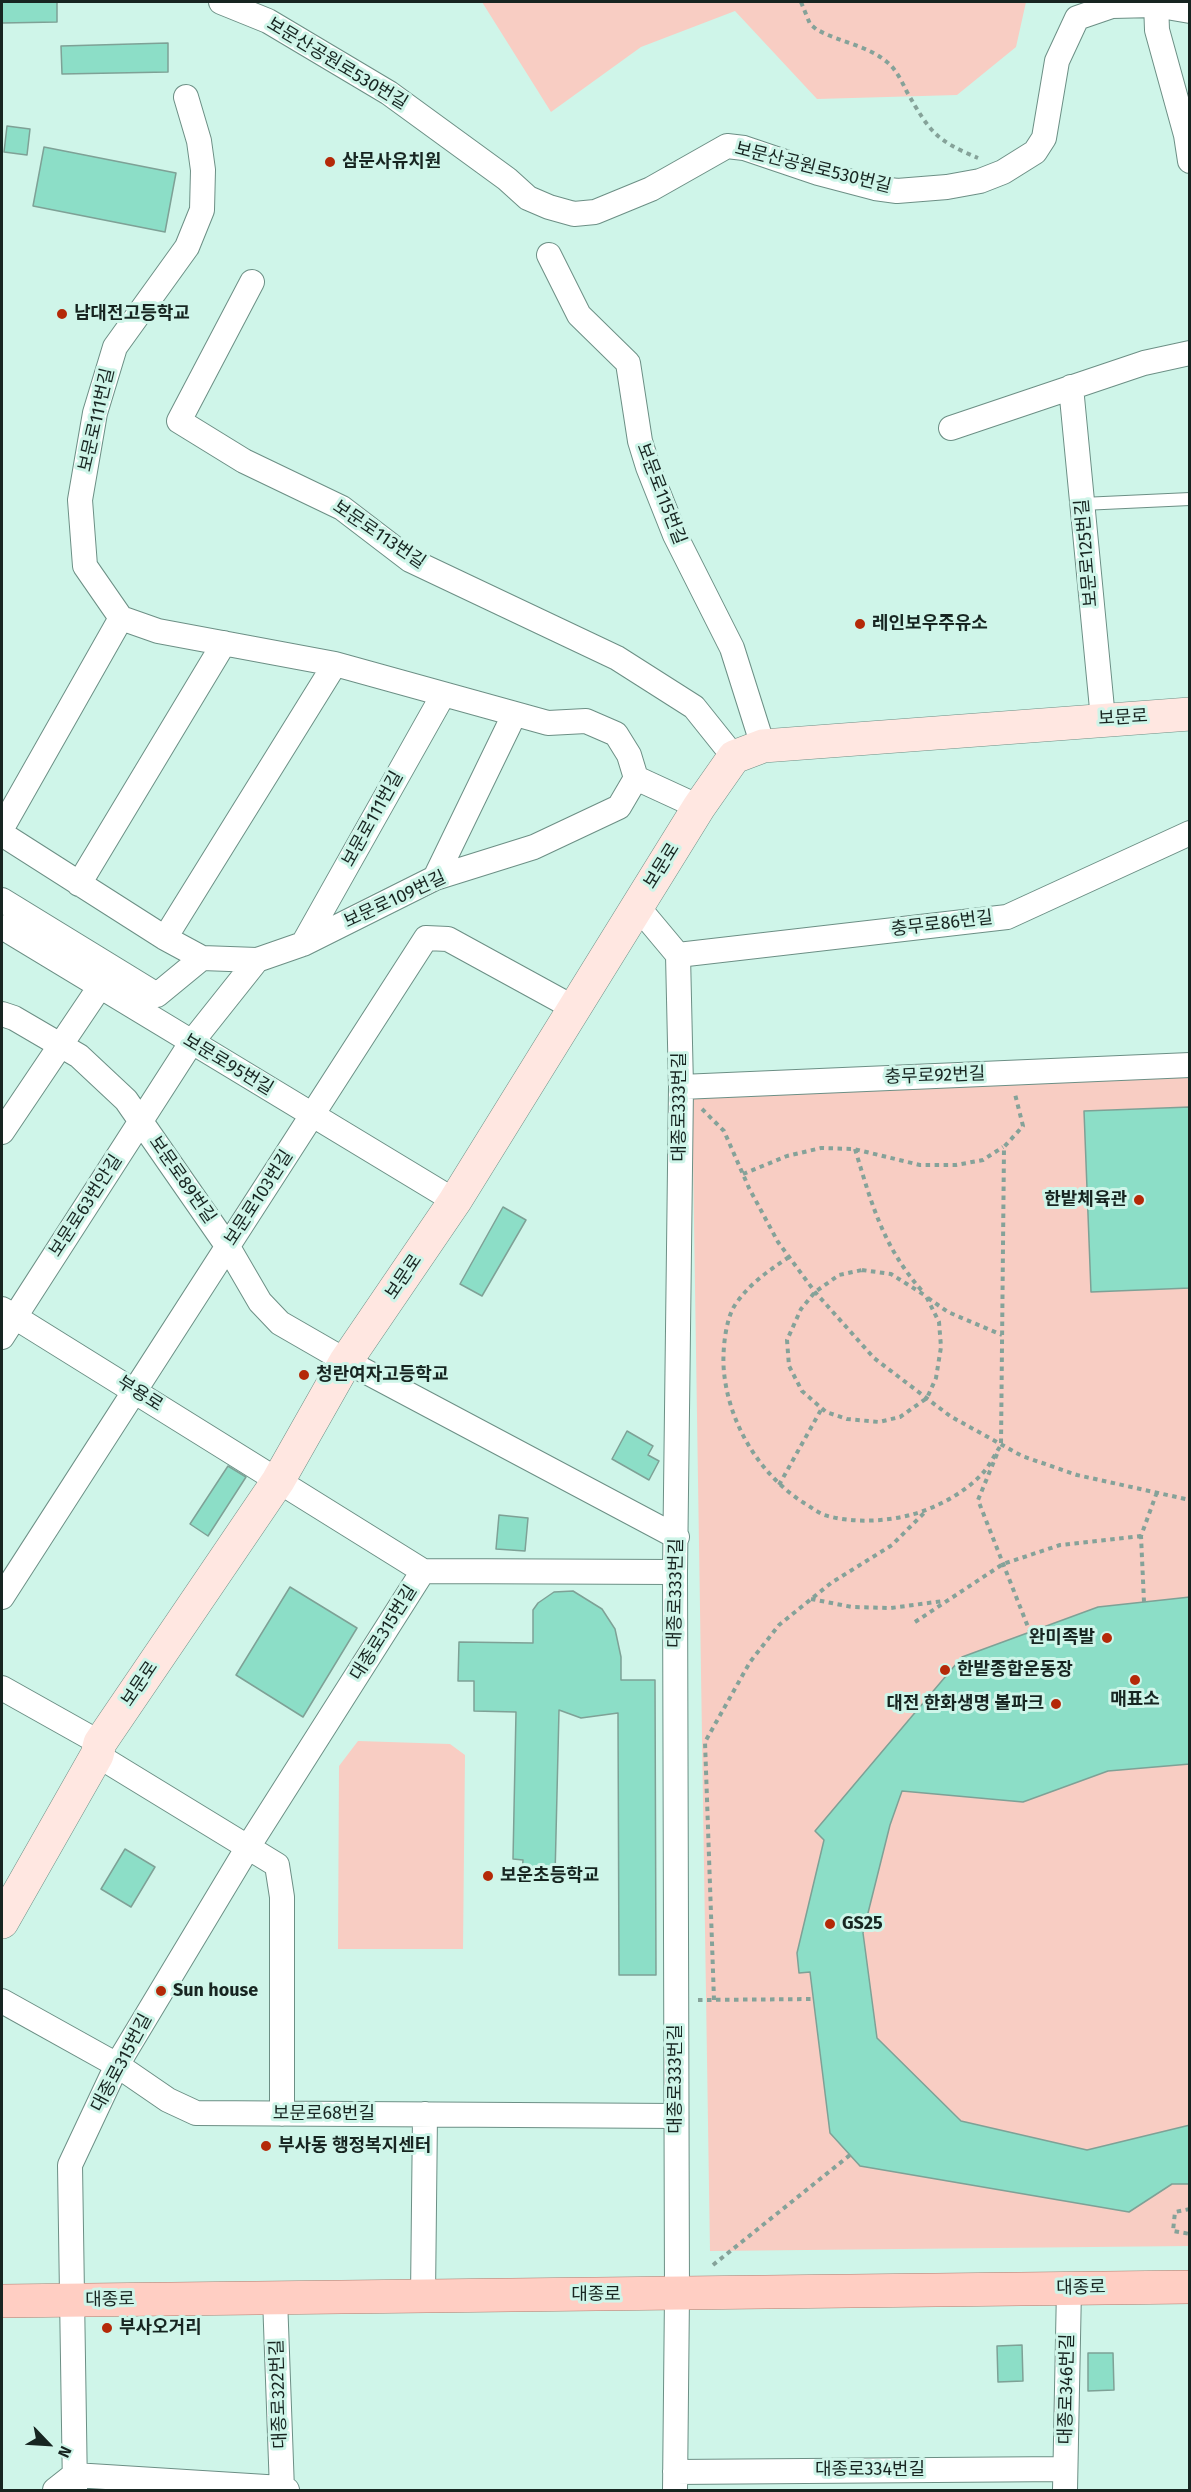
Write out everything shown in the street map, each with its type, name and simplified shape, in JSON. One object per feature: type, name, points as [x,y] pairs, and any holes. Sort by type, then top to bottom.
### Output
[{"type":"main road","name":"보문로","points":[[2,1922],[98,1749],[278,1481],[346,1361],[455,1201],[699,807],[749,752],[1103,719],[1190,714]]},
{"type":"main road","name":"대종로","points":[[2,2301],[1190,2287]]},
{"type":"street","name":"보문산공원로530번길","points":[[221,2],[268,21],[388,93],[498,172],[528,198],[574,214],[595,212],[651,189],[727,146],[744,148],[818,172],[897,191],[947,187],[980,181],[1011,167],[1035,152],[1044,138],[1057,61],[1077,18],[1112,6],[1156,3],[1190,11]]},
{"type":"street","points":[[1156,3],[1157,30],[1186,135],[1190,161]]},
{"type":"street","name":"보문로111번길","points":[[121,618],[85,566],[80,500],[95,413],[115,348],[187,247],[202,210],[203,170],[199,141],[186,97]]},
{"type":"street","name":"보문로115번길","points":[[549,255],[579,315],[628,363],[640,441],[648,467],[675,535],[732,648],[749,752]]},
{"type":"street","name":"보문로113번길","points":[[252,282],[179,421],[244,461],[342,508],[410,560],[617,658],[694,707],[749,752]]},
{"type":"street","points":[[951,428],[1144,363],[1190,353]]},
{"type":"street","name":"보문로125번길","points":[[1071,387],[1103,719]]},
{"type":"street","points":[[2,828],[121,618],[158,631],[335,664],[548,723],[586,721],[616,734],[629,754],[636,778],[699,807]]},
{"type":"street","points":[[79,884],[224,644]]},
{"type":"street","points":[[165,938],[335,664]]},
{"type":"street","name":"보문로111번길","points":[[303,944],[443,694]]},
{"type":"street","points":[[435,878],[514,715]]},
{"type":"street","name":"보문로109번길","points":[[2,834],[165,938],[202,958],[257,960],[303,944],[435,878],[534,847],[619,807],[636,778]]},
{"type":"street","name":"충무로86번길","points":[[678,955],[1007,916],[1190,833]]},
{"type":"street","points":[[2,900],[157,995],[202,958]]},
{"type":"street","points":[[638,906],[678,955]]},
{"type":"street","name":"보문로95번길","points":[[2,927],[99,988],[455,1201]]},
{"type":"street","name":"보문로103번길","points":[[2,1597],[426,938],[448,939],[574,1008]]},
{"type":"street","name":"대종로333번길","points":[[677,2294],[675,1572],[681,1087],[678,955]]},
{"type":"street","name":"보문로63번안길","points":[[2,1337],[8,1313],[191,1043],[257,960]]},
{"type":"street","points":[[2,1132],[99,988]]},
{"type":"street","name":"보문로89번길","points":[[2,1014],[14,1018],[79,1056],[118,1093],[140,1120],[228,1247],[260,1302],[280,1323],[346,1361]]},
{"type":"street","name":"충무로92번길","points":[[681,1087],[1190,1065]]},
{"type":"street","name":"부용로","points":[[8,1313],[423,1571]]},
{"type":"street","points":[[346,1361],[677,1537]]},
{"type":"street","name":"대종로315번길","points":[[75,2482],[70,2165],[117,2065],[248,1847],[423,1571],[675,1572]]},
{"type":"street","points":[[2,1688],[277,1865],[282,1897],[282,2114]]},
{"type":"street","name":"보문로68번길","points":[[2,2001],[117,2065],[168,2100],[196,2113],[676,2116]]},
{"type":"street","points":[[423,2296],[425,2114]]},
{"type":"street","name":"대종로346번길","points":[[1065,2480],[1069,2288]]},
{"type":"street","name":"대종로334번길","points":[[677,2294],[675,2481],[1065,2480]]},
{"type":"street","name":"대종로322번길","points":[[275,2298],[284,2490]]},
{"type":"street","points":[[55,2490],[75,2482],[284,2490]]},
{"type":"lane","points":[[1082,504],[1190,499]]},
{"type":"path","points":[[801,2],[807,18],[816,29],[872,53],[887,62],[898,76],[927,127],[936,137],[978,158],[1011,167]]},
{"type":"path","points":[[743,1174],[798,1153],[821,1148],[854,1149],[920,1165],[956,1165],[983,1160],[1004,1147],[1023,1126],[1011,1072]]},
{"type":"path","points":[[681,1087],[724,1131],[778,1242],[815,1292],[874,1358],[950,1416],[1022,1456],[1077,1475],[1190,1500]]},
{"type":"path","points":[[1004,1147],[1001,1444],[978,1500],[1030,1632]]},
{"type":"path","points":[[854,1149],[878,1223],[903,1270],[926,1296],[939,1322],[941,1347],[936,1378],[927,1398],[900,1417],[879,1422],[847,1419],[826,1412],[802,1391],[789,1366],[787,1340],[801,1309],[815,1292],[839,1275],[862,1270],[891,1274],[926,1296],[948,1312],[1002,1335]]},
{"type":"path","points":[[789,1257],[756,1278],[733,1307],[722,1353],[726,1394],[737,1424],[760,1463],[784,1490],[822,1514],[850,1520],[893,1520],[927,1511],[952,1497],[981,1475],[1001,1444]]},
{"type":"path","points":[[779,1485],[822,1408]]},
{"type":"path","points":[[1144,1602],[1141,1536],[1157,1492]]},
{"type":"path","points":[[714,2000],[705,1742],[750,1662],[779,1624],[831,1583],[892,1545],[927,1511]]},
{"type":"path","points":[[915,1622],[1003,1564],[1060,1545],[1141,1536]]},
{"type":"path","points":[[811,1599],[852,1606],[891,1608],[946,1600]]},
{"type":"path","points":[[676,2000],[814,2000]]},
{"type":"path","points":[[677,2294],[850,2155]]},
{"type":"path","points":[[1190,2209],[1175,2212],[1173,2231],[1190,2234]]},
{"type":"shaded area","points":[[482,2],[1026,2],[1016,47],[957,95],[817,99],[735,11],[641,47],[551,112]]},
{"type":"shaded area","name":"한밭종합운동장","points":[[1189,1074],[1189,2246],[710,2251],[692,1094]]},
{"type":"shaded area","points":[[358,1741],[450,1744],[465,1755],[463,1949],[338,1949],[339,1766]]},
{"type":"building","points":[[2,2],[57,2],[57,22],[2,23]]},
{"type":"building","points":[[168,43],[168,72],[62,74],[61,46]]},
{"type":"building","points":[[7,126],[30,129],[27,155],[4,152]]},
{"type":"building","points":[[44,147],[176,173],[165,232],[33,206]]},
{"type":"building","name":"한밭체육관","points":[[1190,1107],[1190,1288],[1091,1292],[1084,1111]]},
{"type":"building","points":[[503,1207],[526,1220],[482,1296],[460,1284]]},
{"type":"building","points":[[627,1431],[653,1446],[648,1455],[659,1461],[649,1480],[612,1459]]},
{"type":"building","points":[[228,1466],[246,1477],[208,1536],[190,1524]]},
{"type":"building","points":[[499,1515],[528,1518],[525,1551],[496,1549]]},
{"type":"building","points":[[290,1587],[357,1628],[303,1717],[236,1675]]},
{"type":"building","points":[[573,1591],[602,1609],[615,1629],[621,1657],[621,1680],[655,1680],[656,1975],[619,1975],[618,1713],[581,1718],[559,1710],[555,1876],[522,1875],[523,1860],[513,1859],[516,1712],[474,1711],[474,1681],[458,1681],[459,1642],[533,1643],[533,1610],[538,1603],[554,1592]]},
{"type":"building","points":[[1190,1597],[1190,1764],[1108,1771],[1023,1802],[902,1791],[890,1825],[863,1933],[877,2038],[961,2121],[1087,2150],[1190,2125],[1190,2184],[1172,2184],[1129,2212],[860,2166],[830,2133],[810,1972],[799,1973],[797,1953],[824,1840],[815,1831],[962,1657],[1098,1607]]},
{"type":"building","points":[[125,1849],[155,1867],[131,1907],[101,1889]]},
{"type":"building","points":[[1022,2345],[1023,2381],[998,2382],[997,2346]]},
{"type":"building","points":[[1088,2353],[1113,2353],[1114,2390],[1088,2391]]},
{"type":"place","name":"삼문사유치원","points":[[330,162]]},
{"type":"place","name":"남대전고등학교","points":[[62,314]]},
{"type":"place","name":"레인보우주유소","points":[[860,624]]},
{"type":"place","name":"한밭체육관","points":[[1139,1200]]},
{"type":"place","name":"청란여자고등학교","points":[[304,1375]]},
{"type":"place","name":"완미족발","points":[[1107,1638]]},
{"type":"place","name":"한밭종합운동장","points":[[945,1670]]},
{"type":"place","name":"매표소","points":[[1135,1680]]},
{"type":"place","name":"대전 한화생명 볼파크","points":[[1056,1704]]},
{"type":"place","name":"보운초등학교","points":[[488,1876]]},
{"type":"place","name":"GS25","points":[[830,1924]]},
{"type":"place","name":"Sun house","points":[[161,1991]]},
{"type":"place","name":"부사동 행정복지센터","points":[[266,2146]]},
{"type":"place","name":"부사오거리","points":[[107,2328]]}]
